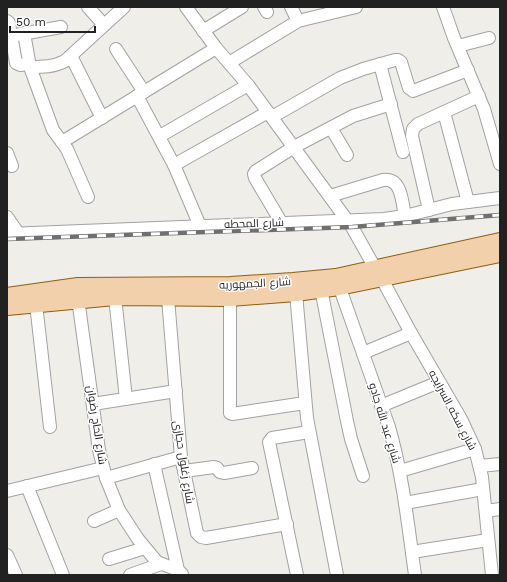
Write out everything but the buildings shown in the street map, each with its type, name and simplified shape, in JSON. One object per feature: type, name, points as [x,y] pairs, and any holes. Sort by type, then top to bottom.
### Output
[{"type":"main road","name":"شارع الجمهوريه","points":[[7,307],[115,296],[230,298],[296,293],[321,289],[337,282],[379,273],[500,241]]},
{"type":"main road","name":"شارع الجمهوريه","points":[[379,273],[500,254]]},
{"type":"main road","name":"شارع الجمهوريه","points":[[7,296],[78,286],[230,285],[293,282],[337,282]]},
{"type":"street","points":[[88,7],[104,25]]},
{"type":"street","points":[[7,21],[9,23],[16,63],[20,65],[58,65],[71,56],[124,7]]},
{"type":"street","name":"شارع سكه السرايجه","points":[[186,7],[216,48],[248,85],[347,220],[379,273],[468,434],[475,449],[480,466],[486,511],[493,546],[492,575]]},
{"type":"street","points":[[203,31],[242,7]]},
{"type":"street","points":[[291,7],[298,21]]},
{"type":"street","points":[[229,63],[298,21],[356,7]]},
{"type":"street","points":[[443,7],[479,96],[500,164]]},
{"type":"street","points":[[11,36],[62,27]]},
{"type":"street","points":[[24,34],[30,65],[53,130],[67,149],[88,197]]},
{"type":"street","points":[[458,46],[489,38]]},
{"type":"street","points":[[62,142],[216,48]]},
{"type":"street","points":[[116,49],[140,94],[174,165],[200,226]]},
{"type":"street","points":[[71,56],[102,118]]},
{"type":"street","points":[[174,165],[340,78],[363,68],[395,60],[400,61],[409,88],[413,91],[468,70]]},
{"type":"street","points":[[380,64],[403,152]]},
{"type":"street","points":[[160,136],[248,85]]},
{"type":"street","points":[[429,210],[412,133],[413,129],[418,124],[479,96]]},
{"type":"street","points":[[281,222],[255,178],[254,174],[257,170],[294,147],[331,128],[362,113],[391,104]]},
{"type":"street","points":[[444,112],[468,202]]},
{"type":"street","points":[[331,128],[347,155]]},
{"type":"street","points":[[7,153],[12,166]]},
{"type":"street","points":[[330,196],[383,180],[390,180],[394,182],[398,188],[405,216]]},
{"type":"street","name":"شارع المحطه","points":[[13,234],[384,219],[405,216],[452,204],[500,198]]},
{"type":"street","points":[[7,217],[13,234]]},
{"type":"street","name":"شارع عبد الله جادو","points":[[337,282],[363,353],[395,449],[400,471],[415,575]]},
{"type":"street","points":[[321,289],[347,421],[363,476]]},
{"type":"street","points":[[296,293],[305,403],[309,432],[337,575]]},
{"type":"street","points":[[115,296],[126,399]]},
{"type":"street","name":"شارع زغلول حجازى","points":[[168,298],[181,456],[196,530],[201,537],[211,538],[287,524]]},
{"type":"street","points":[[230,298],[230,413],[232,414],[305,403]]},
{"type":"street","name":"شارع الحاج رضوان","points":[[78,299],[99,450],[105,473],[119,510],[131,530],[152,556],[161,564],[180,573]]},
{"type":"street","points":[[36,304],[50,427]]},
{"type":"street","points":[[363,353],[411,333]]},
{"type":"street","points":[[381,406],[439,382]]},
{"type":"street","points":[[93,404],[176,391]]},
{"type":"street","points":[[297,575],[270,440],[309,432]]},
{"type":"street","points":[[400,471],[475,449]]},
{"type":"street","points":[[7,491],[27,486],[154,464],[181,456]]},
{"type":"street","points":[[154,464],[180,573]]},
{"type":"street","points":[[480,466],[500,464]]},
{"type":"street","points":[[184,471],[214,467],[220,472],[224,473],[252,468]]},
{"type":"street","points":[[27,486],[63,575]]},
{"type":"street","points":[[405,503],[483,489]]},
{"type":"street","points":[[486,511],[500,509]]},
{"type":"street","points":[[94,521],[119,510]]},
{"type":"street","points":[[412,552],[493,546]]},
{"type":"street","points":[[109,559],[145,548]]},
{"type":"street","points":[[7,555],[16,575]]},
{"type":"street","points":[[135,574],[161,564]]},
{"type":"railway","points":[[7,239],[352,227],[500,215]]}]
